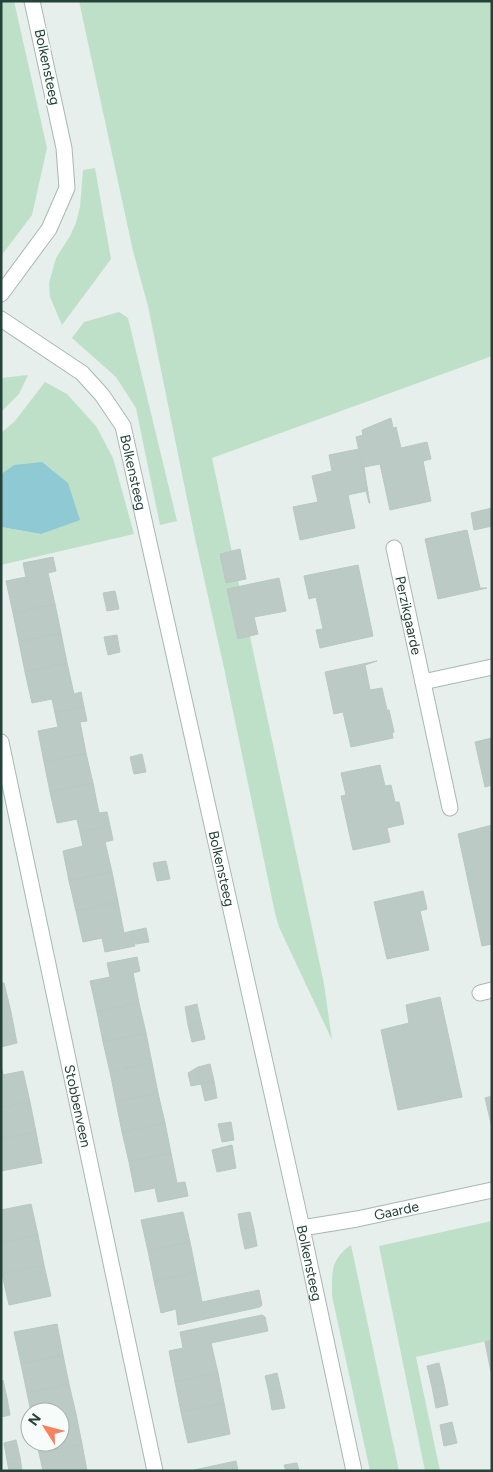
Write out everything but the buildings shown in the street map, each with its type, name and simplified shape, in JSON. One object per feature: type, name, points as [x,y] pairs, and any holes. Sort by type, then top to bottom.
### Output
[{"type":"street","name":"Bolkensteeg","points":[[1,294],[48,229],[67,188],[64,148],[32,1]]},
{"type":"street","name":"Bolkensteeg","points":[[1,318],[82,373],[102,395],[123,426],[302,1228],[354,1471]]},
{"type":"street","name":"Perzikgaarde","points":[[394,548],[450,808]]},
{"type":"street","points":[[423,682],[492,667]]},
{"type":"street","name":"Stobbenveen","points":[[1,742],[155,1471]]},
{"type":"street","name":"Gaarde","points":[[302,1228],[357,1219],[492,1190]]},
{"type":"green space","points":[[1,1],[14,1],[47,148],[32,215],[1,256]]},
{"type":"green space","points":[[79,1],[492,1],[492,356],[212,458],[324,984],[332,1040],[279,927],[275,913],[195,538],[148,306],[133,251]]},
{"type":"green space","points":[[95,168],[111,259],[62,325],[50,297],[49,283],[56,258],[76,223],[80,207],[83,170]]},
{"type":"green space","points":[[119,312],[128,318],[177,521],[160,525],[136,408],[116,377],[72,338],[84,322]]},
{"type":"green space","points":[[28,375],[19,394],[1,412],[1,378]]},
{"type":"green space","points":[[45,382],[67,394],[96,426],[113,458],[134,534],[1,565],[1,527],[41,534],[14,465],[1,474],[1,433],[15,421]]},
{"type":"green space","points":[[492,1221],[492,1340],[416,1357],[440,1471],[425,1471],[379,1246]]},
{"type":"green space","points":[[351,1245],[399,1471],[370,1471],[332,1296],[332,1273],[336,1261]]},
{"type":"water","points":[[42,462],[68,483],[80,520],[41,534],[1,527],[1,474],[14,465]]}]
